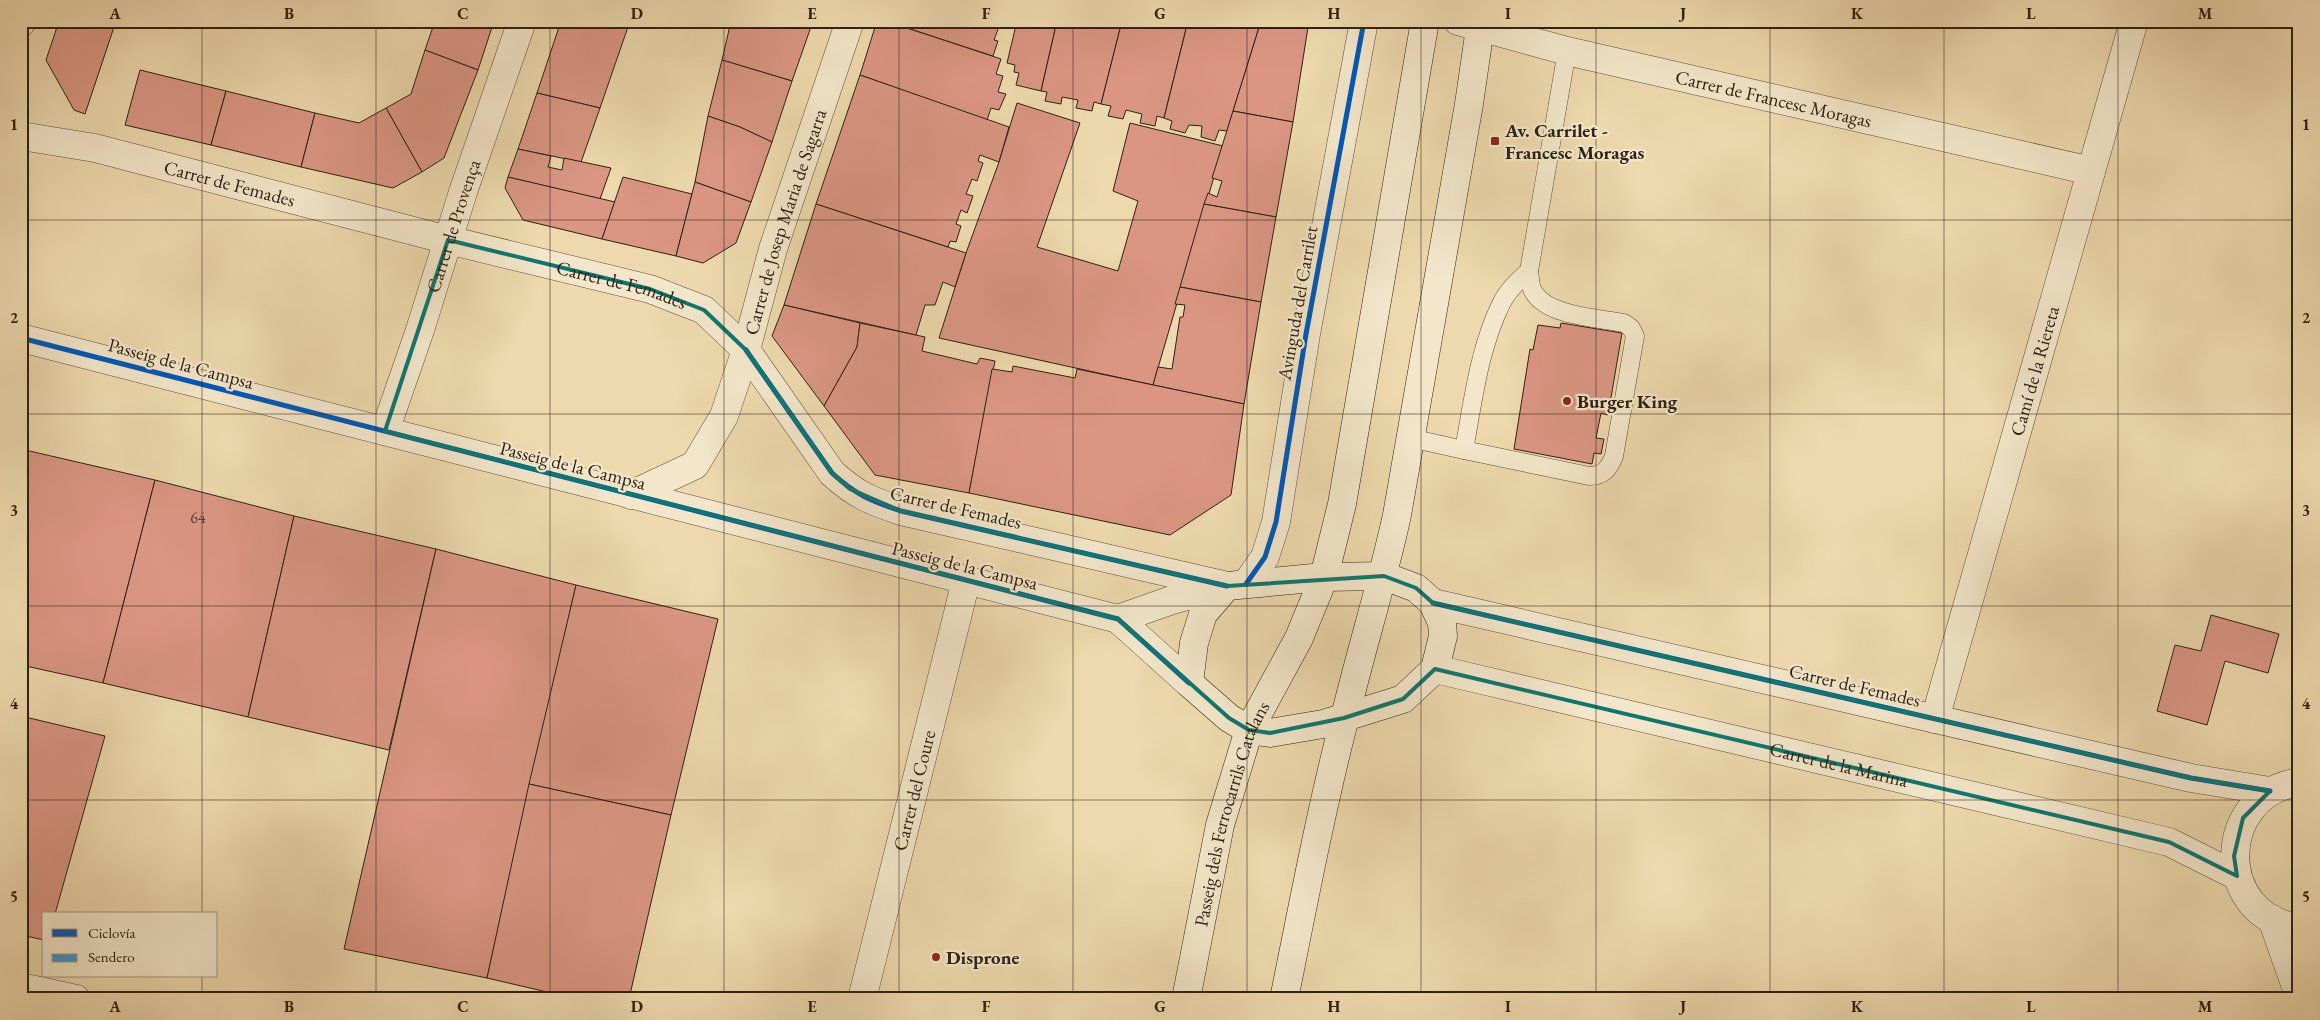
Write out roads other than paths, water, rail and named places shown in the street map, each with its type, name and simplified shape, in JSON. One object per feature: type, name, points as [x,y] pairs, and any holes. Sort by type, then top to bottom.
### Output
[{"type":"street","name":"Carrer de Provença","points":[[385,432],[522,21]]},
{"type":"street","name":"Carrer de Josep Maria de Sagarra","points":[[631,495],[695,465],[724,416],[746,350],[773,249],[850,21]]},
{"type":"street","name":"Avinguda del Carrilet","points":[[1189,683],[1194,643],[1203,614],[1237,585],[1265,557],[1276,522],[1306,334],[1364,21]]},
{"type":"street","points":[[1324,577],[1342,504],[1414,94],[1425,21]]},
{"type":"street","name":"Camí de la Riereta","points":[[1935,719],[2134,21]]},
{"type":"street","points":[[1284,999],[1315,844],[1344,718],[1361,652],[1384,576],[1469,104],[1473,23]]},
{"type":"street","name":"Carrer de Francesc Moragas","points":[[1473,23],[1567,51],[2091,171]]},
{"type":"street","name":"Carrer de Femades","points":[[21,136],[88,146],[448,240],[650,288],[704,310],[746,350],[832,473],[850,489],[875,502],[901,511],[1237,585]]},
{"type":"street","name":"Passeig de la Campsa","points":[[21,338],[1118,619]]},
{"type":"street","points":[[1384,576],[1416,588],[1433,603],[1442,623],[1443,636],[1435,669],[1403,698],[1344,718],[1302,729],[1278,732],[1249,730],[1229,718],[1118,619],[1172,600],[1237,585],[1324,577],[1384,576]]},
{"type":"street","name":"Passeig dels Ferrocarrils Catalans","points":[[1186,999],[1220,825],[1249,730],[1299,638],[1324,577]]},
{"type":"street","name":"Carrer del Coure","points":[[862,999],[966,581]]},
{"type":"street","name":"Carrer de Femades","points":[[1433,603],[2191,778],[2270,791]]},
{"type":"street","name":"Carrer de la Marina","points":[[1435,669],[2169,842],[2237,876]]},
{"type":"street","points":[[2299,782],[2288,783],[2270,791],[2255,803],[2243,818],[2236,837],[2234,856],[2237,876],[2245,893],[2257,908],[2272,919],[2299,928]]},
{"type":"street","points":[[2272,919],[2295,987]]},
{"type":"street","points":[[21,987],[76,999]]},
{"type":"lane","points":[[1410,438],[1589,476],[1598,476],[1605,472],[1614,456],[1635,336],[1631,328],[1624,323],[1554,309],[1541,302],[1532,290],[1528,271],[1567,51]]},
{"type":"lane","points":[[1464,450],[1479,367],[1501,303],[1528,271]]},
{"type":"place","name":"Av. Carrilet - Francesc Moragas","points":[[1495,141]]},
{"type":"place","name":"Burger King","points":[[1567,401]]},
{"type":"place","name":"Disprone","points":[[936,957]]}]
